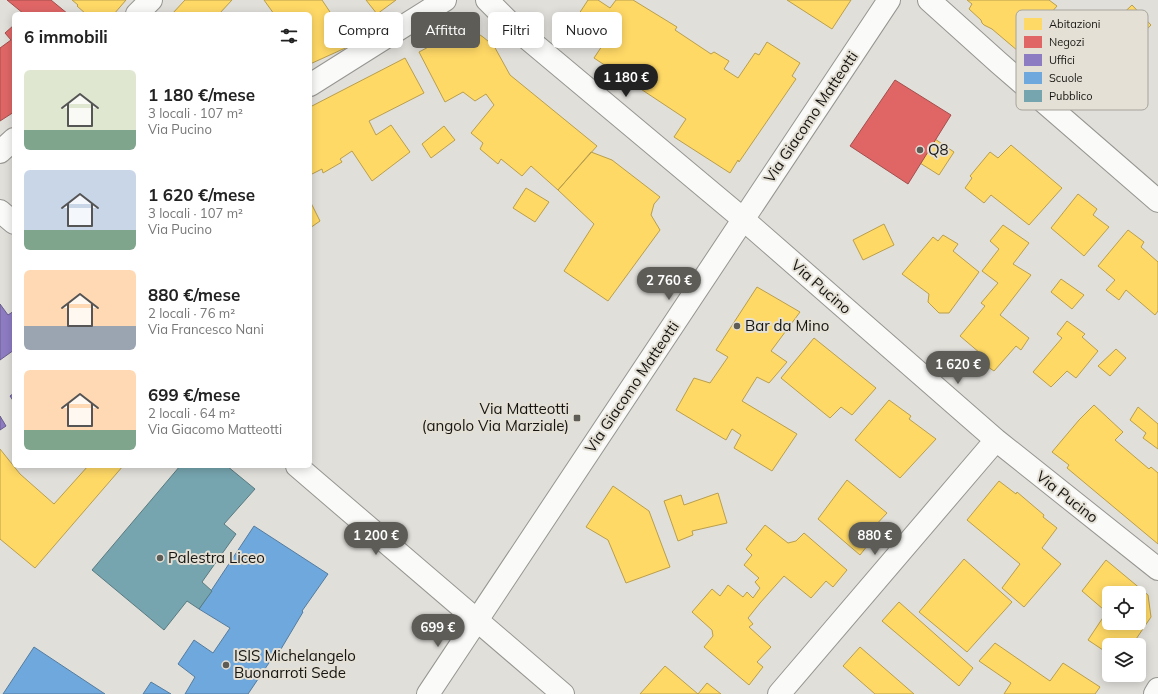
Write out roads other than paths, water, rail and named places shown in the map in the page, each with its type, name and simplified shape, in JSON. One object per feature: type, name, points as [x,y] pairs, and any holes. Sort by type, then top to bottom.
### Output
[{"type":"street","points":[[139,12],[151,0]]},
{"type":"street","points":[[312,84],[445,0]]},
{"type":"street","name":"Via Pucino","points":[[487,0],[516,29],[743,219],[996,440],[1158,569]]},
{"type":"street","name":"Via Giacomo Matteotti","points":[[428,694],[889,0]]},
{"type":"street","points":[[929,0],[1016,78]]},
{"type":"street","points":[[1053,110],[1158,201]]},
{"type":"street","points":[[0,211],[12,220]]},
{"type":"street","points":[[779,694],[996,440]]},
{"type":"street","points":[[299,468],[563,694]]},
{"type":"street","points":[[1155,694],[1158,689]]},
{"type":"place","name":"Q8","points":[[920,150]]},
{"type":"place","name":"Bar da Mino","points":[[737,326]]},
{"type":"place","name":"Via Matteotti (angolo Via Marziale)","points":[[577,418]]},
{"type":"place","name":"Palestra Liceo","points":[[160,558]]},
{"type":"place","name":"ISIS Michelangelo Buonarroti Sede","points":[[226,665]]}]
